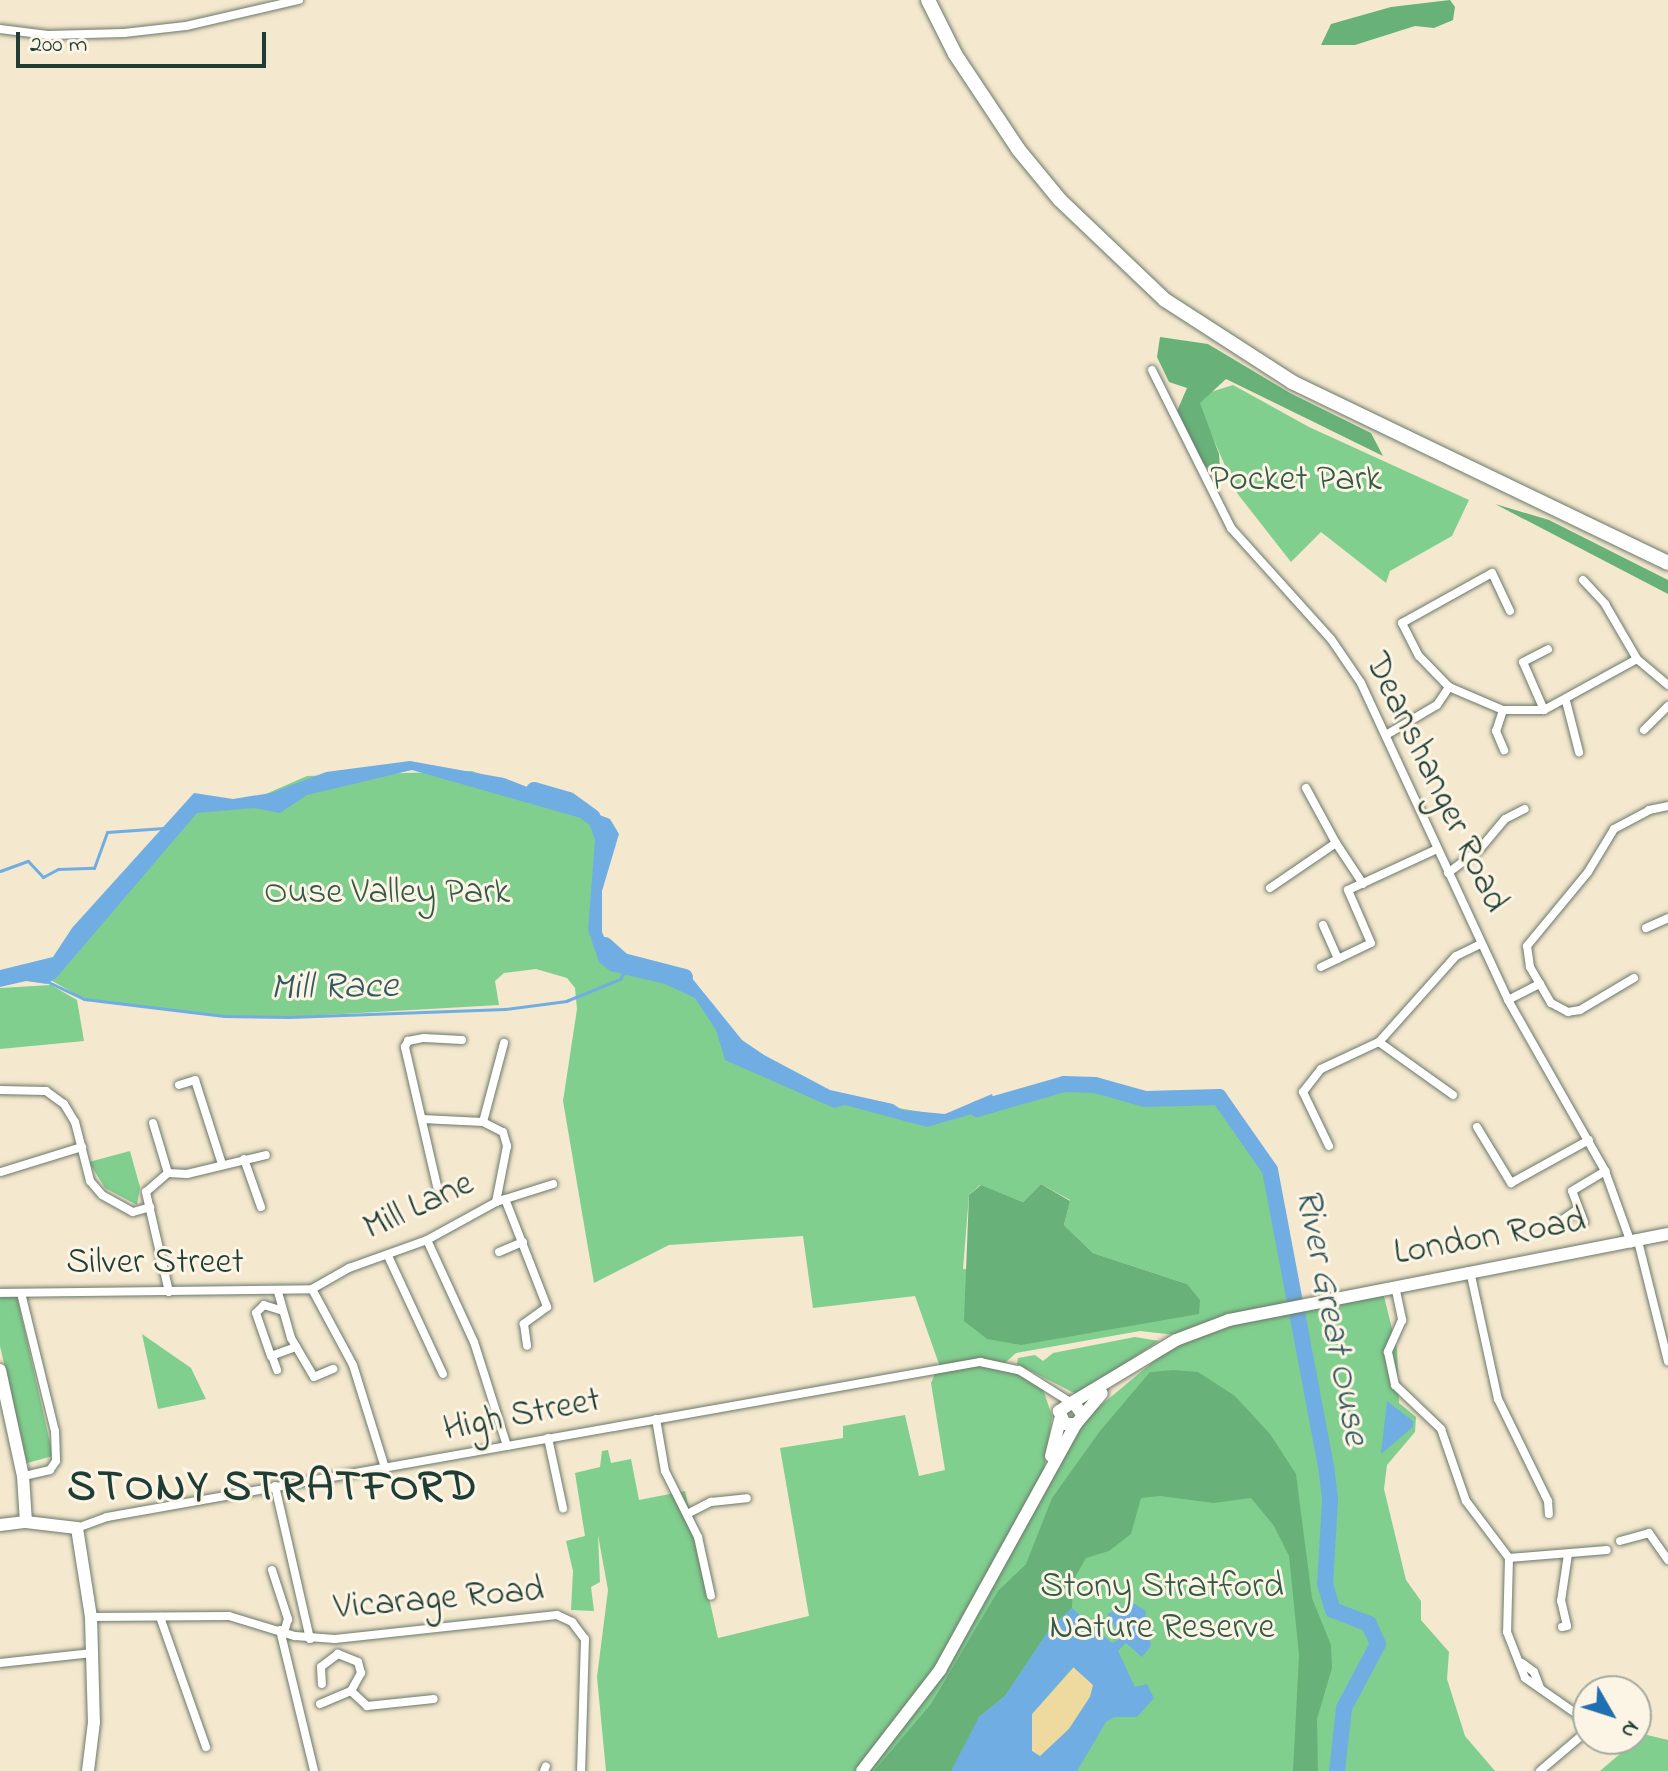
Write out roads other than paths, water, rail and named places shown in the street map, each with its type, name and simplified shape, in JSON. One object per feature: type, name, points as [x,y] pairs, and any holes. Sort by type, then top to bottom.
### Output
[{"type":"main road","points":[[928,0],[955,54],[1018,149],[1060,200],[1165,300],[1292,382],[1668,563]]},
{"type":"street","points":[[0,29],[48,35],[124,33],[186,26],[299,0]]},
{"type":"street","name":"Deanshanger Road","points":[[1152,370],[1231,528],[1337,647],[1386,735],[1435,850],[1508,1000],[1605,1171],[1635,1242],[1668,1361]]},
{"type":"street","points":[[1510,611],[1492,573],[1402,623],[1419,656],[1449,687],[1503,710],[1544,710],[1566,701],[1637,659]]},
{"type":"street","points":[[1583,580],[1605,604],[1637,659],[1668,685]]},
{"type":"street","points":[[1544,710],[1523,662],[1548,649]]},
{"type":"street","points":[[1386,735],[1437,705],[1449,687]]},
{"type":"street","points":[[1566,701],[1579,752]]},
{"type":"street","points":[[1644,730],[1668,706]]},
{"type":"street","points":[[1503,710],[1496,731],[1504,750]]},
{"type":"street","points":[[1306,788],[1363,884]]},
{"type":"street","points":[[1634,978],[1580,1010],[1568,1012],[1551,1003],[1526,954],[1530,939],[1588,872],[1614,829],[1649,810],[1668,806]]},
{"type":"street","points":[[1448,873],[1479,850],[1505,819],[1525,809]]},
{"type":"street","points":[[1270,888],[1336,843]]},
{"type":"street","points":[[1321,967],[1371,943],[1348,890],[1435,850]]},
{"type":"street","points":[[1646,928],[1668,918]]},
{"type":"street","points":[[1323,925],[1338,959]]},
{"type":"street","points":[[1329,1146],[1303,1092],[1321,1069],[1379,1042],[1456,956],[1481,944]]},
{"type":"street","points":[[1508,1000],[1540,984]]},
{"type":"street","points":[[437,1186],[408,1041],[462,1040]]},
{"type":"street","points":[[1379,1042],[1453,1095]]},
{"type":"street","points":[[483,1122],[504,1043]]},
{"type":"street","points":[[501,1055],[514,1056]]},
{"type":"street","points":[[179,1085],[208,1077]]},
{"type":"street","points":[[195,1080],[222,1164]]},
{"type":"street","points":[[0,1090],[46,1091],[64,1104],[82,1147],[90,1181],[102,1195],[133,1212],[150,1207]]},
{"type":"street","points":[[422,1119],[483,1122],[503,1132],[507,1146],[500,1201],[523,1242],[547,1307],[524,1324],[527,1346]]},
{"type":"street","points":[[153,1123],[168,1173]]},
{"type":"street","points":[[1477,1127],[1511,1183],[1589,1140]]},
{"type":"street","points":[[1,1172],[82,1147]]},
{"type":"street","points":[[169,1292],[146,1192],[168,1173],[266,1155]]},
{"type":"street","points":[[244,1159],[261,1207]]},
{"type":"street","points":[[1584,1222],[1572,1191],[1605,1171]]},
{"type":"street","name":"Mill Lane","points":[[311,1288],[349,1268],[427,1240],[500,1201],[553,1184]]},
{"type":"street","points":[[1562,1220],[1577,1210]]},
{"type":"street","name":"London Road","points":[[1109,1384],[1176,1340],[1260,1312],[1668,1234]]},
{"type":"street","points":[[427,1240],[474,1342],[507,1446]]},
{"type":"street","points":[[499,1252],[523,1242]]},
{"type":"street","points":[[388,1256],[443,1374]]},
{"type":"street","points":[[1470,1271],[1498,1399],[1548,1501],[1549,1514]]},
{"type":"street","points":[[1395,1286],[1402,1320],[1388,1352],[1395,1385],[1441,1429],[1466,1501],[1509,1558],[1507,1632],[1522,1663],[1525,1678],[1572,1711]]},
{"type":"street","points":[[311,1288],[353,1365],[385,1468]]},
{"type":"street","name":"Silver Street","points":[[0,1293],[278,1292],[311,1288]]},
{"type":"street","points":[[278,1292],[280,1310],[296,1347],[314,1377],[333,1369]]},
{"type":"street","points":[[21,1293],[55,1431],[56,1461],[50,1470],[23,1476]]},
{"type":"street","points":[[277,1370],[256,1313],[264,1305],[280,1310]]},
{"type":"street","points":[[272,1356],[296,1347]]},
{"type":"street","name":"High Street","points":[[77,1528],[107,1517],[275,1486],[980,1362],[1004,1363],[1042,1386]]},
{"type":"street","points":[[0,1374],[23,1476],[26,1522]]},
{"type":"street","points":[[1049,1467],[1059,1415],[1072,1402],[1109,1384]]},
{"type":"street","points":[[862,1771],[940,1670],[1049,1467],[1079,1419],[1109,1384]]},
{"type":"street","points":[[1042,1386],[1072,1402],[1079,1419]]},
{"type":"street","points":[[1042,1386],[1059,1415],[1079,1419]]},
{"type":"street","points":[[656,1419],[665,1471],[689,1513],[711,1596]]},
{"type":"street","points":[[548,1438],[563,1508]]},
{"type":"street","points":[[275,1486],[310,1639]]},
{"type":"street","points":[[689,1513],[711,1502],[747,1498]]},
{"type":"street","points":[[0,1525],[26,1522],[77,1528],[91,1617],[94,1722],[88,1771]]},
{"type":"street","points":[[1620,1541],[1649,1533],[1668,1560]]},
{"type":"street","points":[[1509,1558],[1607,1550]]},
{"type":"street","points":[[1562,1627],[1567,1626],[1561,1601],[1568,1554]]},
{"type":"street","points":[[272,1570],[288,1619],[282,1631],[314,1771]]},
{"type":"street","name":"Vicarage Road","points":[[91,1617],[229,1616],[310,1639],[335,1639],[557,1615],[572,1622],[586,1649],[581,1771]]},
{"type":"street","points":[[160,1617],[206,1747]]},
{"type":"street","points":[[335,1639],[338,1654]]},
{"type":"street","points":[[0,1663],[92,1653]]},
{"type":"street","points":[[322,1684],[321,1667],[338,1654]]},
{"type":"street","points":[[320,1704],[351,1691],[361,1673],[358,1662],[338,1654]]},
{"type":"street","points":[[351,1691],[367,1706],[434,1699]]},
{"type":"street","points":[[1540,1771],[1572,1744]]},
{"type":"water","points":[[410,761],[504,778],[610,819],[619,834],[602,891],[602,932],[609,949],[637,969],[687,972],[742,1040],[764,1055],[830,1090],[893,1104],[902,1110],[945,1114],[992,1094],[996,1107],[927,1127],[845,1105],[834,1108],[725,1060],[716,1030],[695,998],[665,984],[610,971],[599,962],[588,930],[595,840],[588,820],[412,770],[307,795],[280,813],[254,808],[197,813],[57,977],[47,984],[26,981],[0,987],[0,970],[53,957],[72,928],[194,793],[233,799],[271,793],[326,772]]},
{"type":"water","points":[[1387,1401],[1413,1421],[1413,1427],[1381,1454]]},
{"type":"water","points":[[1133,1603],[1145,1610],[1151,1646],[1142,1657],[1126,1643],[1118,1651],[1135,1687],[1147,1684],[1154,1698],[1137,1717],[1114,1717],[1106,1722],[1077,1771],[951,1771],[979,1717],[1005,1696],[1051,1627],[1072,1608],[1112,1643],[1122,1638],[1107,1614]],"holes":[[[1073,1667],[1093,1685],[1090,1697],[1069,1729],[1040,1756],[1032,1751],[1032,1714]]]},
{"type":"waterway","points":[[534,790],[569,800],[592,817]]},
{"type":"waterway","points":[[0,871],[28,861],[43,877],[58,869],[94,868],[107,832],[164,828]]},
{"type":"waterway","name":"River Great Ouse","points":[[605,945],[623,961],[685,977]]},
{"type":"waterway","name":"Mill Race","points":[[46,981],[84,999],[224,1016],[289,1017],[505,1009],[566,1001],[620,979],[624,972]]},
{"type":"waterway","name":"River Great Ouse","points":[[977,1109],[1064,1084],[1095,1085],[1145,1099],[1219,1097],[1270,1170],[1326,1466],[1330,1501],[1325,1584],[1333,1610],[1369,1624],[1378,1644],[1344,1708],[1337,1771]]},
{"type":"district","name":"STONY STRATFORD","points":[[273,1488]]},
{"type":"park label","name":"Pocket Park","points":[[1296,481]]},
{"type":"park label","name":"Ouse Valley Park","points":[[387,894]]},
{"type":"park label","name":"Stony Stratford Nature Reserve","points":[[1162,1608]]}]
